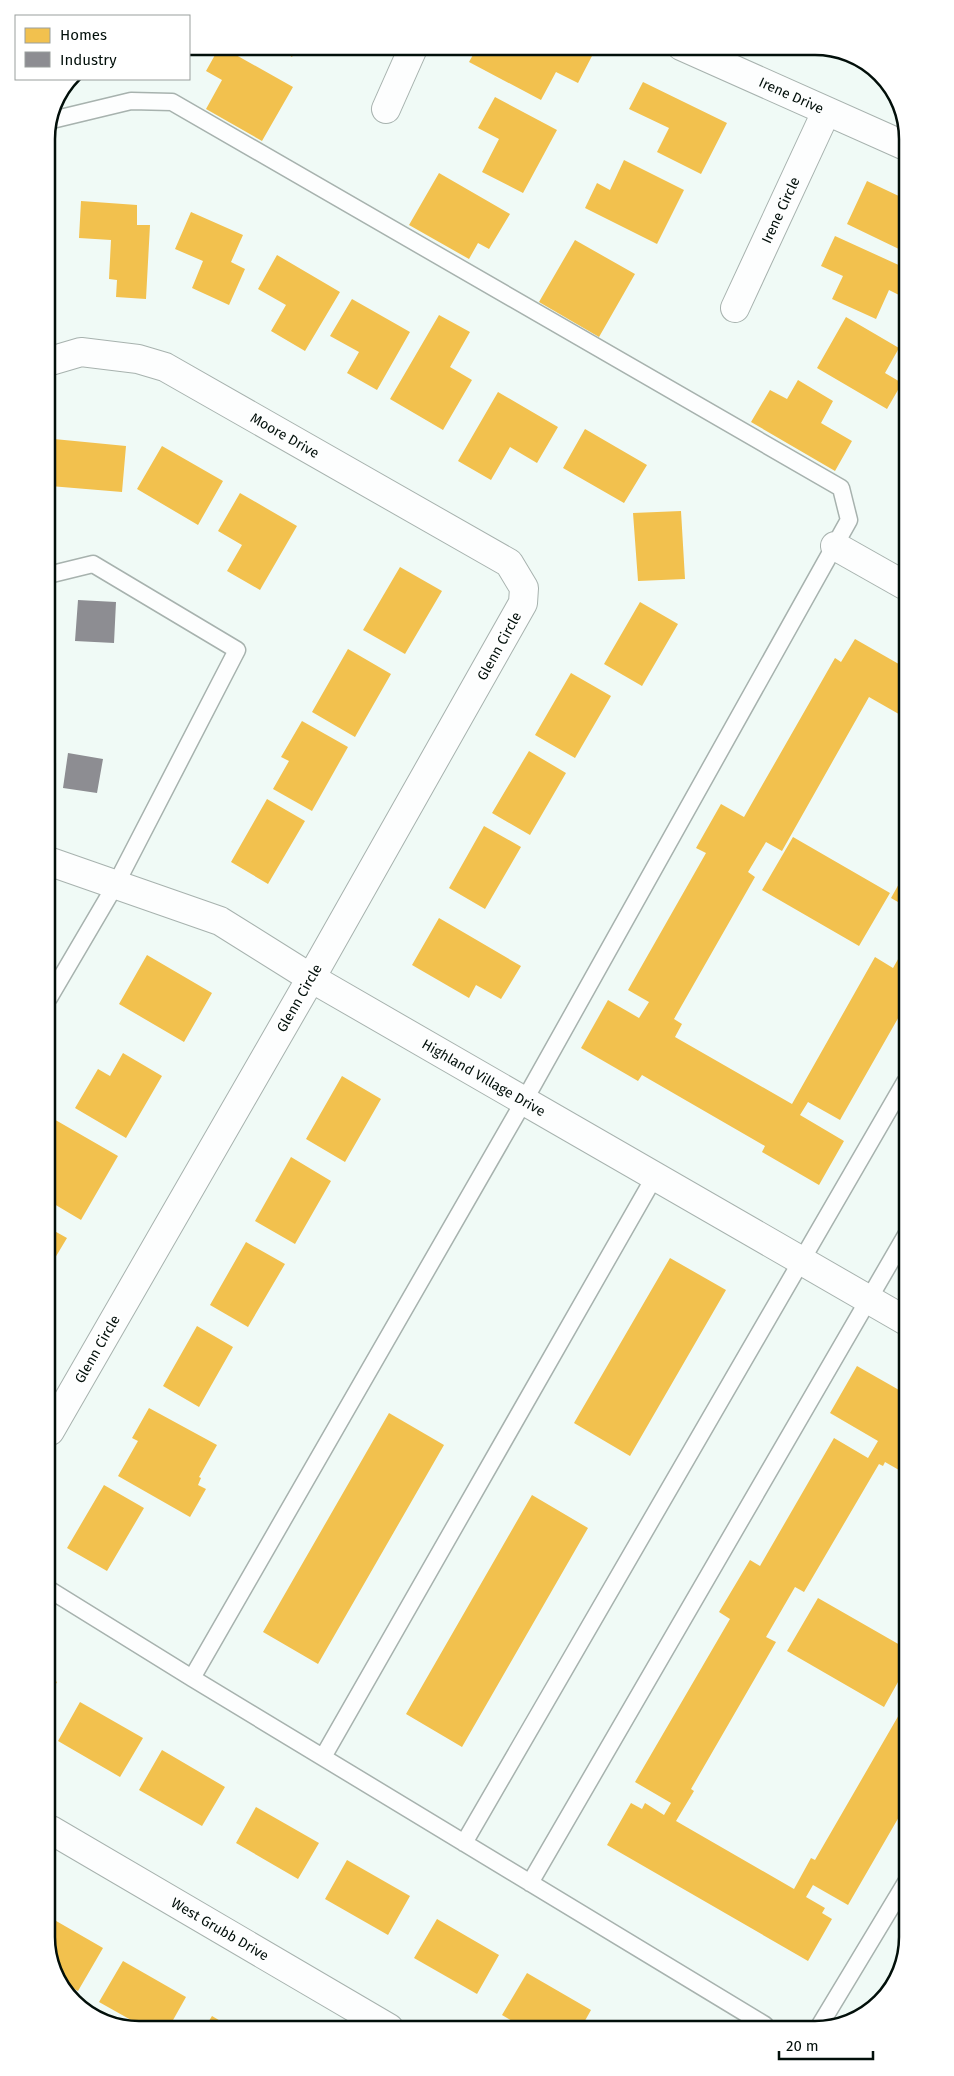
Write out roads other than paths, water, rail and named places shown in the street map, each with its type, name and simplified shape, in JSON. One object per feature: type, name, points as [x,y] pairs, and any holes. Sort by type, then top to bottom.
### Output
[{"type":"street","points":[[386,109],[410,55]]},
{"type":"street","name":"Irene Drive","points":[[701,55],[899,143]]},
{"type":"street","name":"Irene Circle","points":[[734,308],[826,112]]},
{"type":"street","name":"Moore Drive","points":[[55,360],[82,352],[138,359],[165,367],[509,563]]},
{"type":"street","points":[[835,546],[899,583]]},
{"type":"street","name":"Glenn Circle","points":[[55,1422],[311,978],[523,603],[524,588],[509,563]]},
{"type":"street","name":"Highland Village Drive","points":[[55,863],[220,921],[311,978],[899,1317]]},
{"type":"street","name":"West Grubb Drive","points":[[55,1832],[377,2021]]},
{"type":"lane","points":[[58,119],[131,101],[172,102],[840,488],[849,520],[524,1101],[192,1678]]},
{"type":"lane","points":[[55,573],[94,564],[237,650],[116,884],[55,988]]},
{"type":"lane","points":[[464,1843],[899,1092]]},
{"type":"lane","points":[[323,1757],[654,1176]]},
{"type":"lane","points":[[530,1883],[899,1247]]},
{"type":"lane","points":[[55,1593],[758,2021]]},
{"type":"lane","points":[[823,2020],[899,1894]]}]
